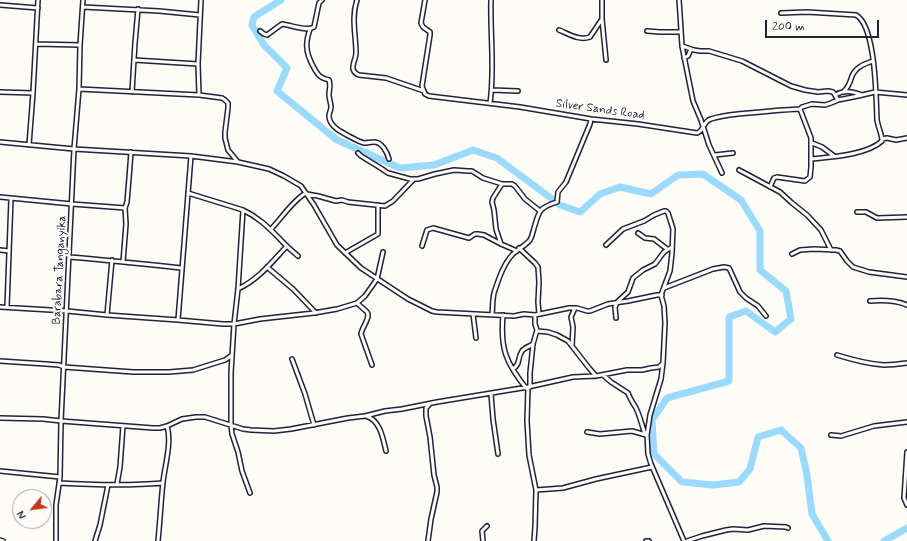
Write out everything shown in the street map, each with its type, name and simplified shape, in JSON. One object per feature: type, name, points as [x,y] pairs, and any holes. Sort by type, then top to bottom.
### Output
[{"type":"street","points":[[30,145],[38,0]]},
{"type":"street","name":"Barabara Tanganyika","points":[[56,541],[56,505],[60,477],[61,421],[74,149],[79,89],[83,0]]},
{"type":"street","points":[[199,95],[198,64],[201,0]]},
{"type":"street","points":[[322,0],[319,3],[314,27],[310,29],[307,51],[319,76],[329,80],[331,84],[329,96],[331,110],[329,115],[332,124],[338,130],[364,142],[377,143],[386,150],[389,159]]},
{"type":"street","name":"Silver Sands Road","points":[[357,0],[354,14],[356,54],[353,66],[355,73],[359,75],[386,78],[424,92],[429,96],[490,103],[591,119],[638,124],[696,134],[700,132],[709,119],[718,117],[762,111],[800,109],[812,104],[825,105],[838,100],[875,92],[907,95]]},
{"type":"street","points":[[424,0],[421,23],[424,28],[430,32],[422,86],[424,92]]},
{"type":"street","points":[[490,103],[493,80],[491,44],[492,0]]},
{"type":"street","points":[[602,0],[602,19],[606,60]]},
{"type":"street","points":[[679,0],[682,46],[693,101],[704,127],[709,145],[715,155],[722,173]]},
{"type":"street","points":[[0,5],[38,8]]},
{"type":"street","points":[[83,7],[200,15]]},
{"type":"street","points":[[132,92],[138,10]]},
{"type":"street","points":[[781,13],[808,12],[856,15],[860,17],[864,22],[868,33],[873,61],[878,122],[882,139]]},
{"type":"street","points":[[559,30],[578,38],[587,38],[590,37],[602,19]]},
{"type":"street","points":[[260,31],[267,35],[282,24],[310,29]]},
{"type":"street","points":[[647,31],[681,32]]},
{"type":"street","points":[[36,44],[80,45]]},
{"type":"street","points":[[682,46],[700,51],[709,50],[742,61],[791,86],[818,92],[833,92],[838,100]]},
{"type":"street","points":[[684,58],[688,56],[691,49]]},
{"type":"street","points":[[134,60],[198,64]]},
{"type":"street","points":[[835,95],[844,91],[850,84],[853,74],[857,68],[873,61]]},
{"type":"street","points":[[79,89],[199,95],[222,98],[227,101],[228,108],[225,132],[228,150],[238,162]]},
{"type":"street","points":[[492,90],[518,92]]},
{"type":"street","points":[[844,91],[863,95]]},
{"type":"street","points":[[0,92],[34,93]]},
{"type":"street","points":[[770,187],[774,178],[777,177],[805,180],[809,179],[811,175],[812,143],[800,109]]},
{"type":"street","points":[[492,314],[494,290],[499,278],[509,259],[530,240],[533,235],[534,226],[540,211],[545,206],[556,202],[558,192],[566,182],[591,119]]},
{"type":"street","points":[[811,160],[847,154],[870,148],[881,142],[882,139],[887,138],[896,140],[907,138]]},
{"type":"street","points":[[0,142],[74,149],[191,156],[238,162],[269,169],[301,186],[337,245],[361,268],[408,299],[432,311],[445,313],[514,316],[537,314],[565,308],[590,311],[608,304],[662,295]]},
{"type":"street","points":[[812,143],[822,147],[834,156]]},
{"type":"street","points":[[123,262],[126,224],[125,208],[129,184],[131,152]]},
{"type":"street","points":[[358,153],[388,173],[414,179],[454,170],[472,171],[483,178],[502,184],[512,184],[525,199],[540,211]]},
{"type":"street","points":[[715,155],[733,153]]},
{"type":"street","points":[[178,320],[191,156]]},
{"type":"street","points":[[739,170],[780,192],[816,223],[831,250]]},
{"type":"street","points":[[271,229],[298,198],[306,194],[336,201],[342,200],[384,206],[414,179]]},
{"type":"street","points":[[501,244],[496,229],[492,198],[502,184]]},
{"type":"street","points":[[188,193],[244,210],[271,229],[298,256]]},
{"type":"street","points":[[0,198],[125,208]]},
{"type":"street","points":[[7,308],[11,199]]},
{"type":"street","points":[[345,253],[356,245],[378,234],[378,205]]},
{"type":"street","points":[[244,210],[232,355],[231,425],[242,471],[250,493]]},
{"type":"street","points":[[606,245],[623,229],[644,221],[654,215],[666,211],[668,213],[673,229],[671,267],[662,295],[665,323],[663,363],[661,379],[650,415],[646,435]]},
{"type":"street","points":[[858,212],[866,212],[877,218],[907,217]]},
{"type":"street","points":[[422,246],[427,230],[431,228],[469,238],[475,234],[484,235],[501,244],[518,250],[538,267],[538,302],[535,324],[537,331],[533,344],[528,387],[527,421],[529,455],[536,490],[534,541]]},
{"type":"street","points":[[638,233],[646,238],[654,239],[667,249]]},
{"type":"street","points":[[238,290],[252,281],[287,246]]},
{"type":"street","points":[[616,318],[615,307],[628,292],[633,278],[657,262],[667,249],[672,247]]},
{"type":"street","points":[[792,254],[800,250],[814,249],[839,251],[853,267],[869,272],[907,277]]},
{"type":"street","points":[[0,250],[9,251]]},
{"type":"street","points":[[0,307],[234,324],[260,319],[337,309],[357,303],[365,296],[378,279],[384,252]]},
{"type":"street","points":[[69,257],[112,260],[181,268]]},
{"type":"street","points":[[107,315],[112,260]]},
{"type":"street","points":[[267,267],[293,289],[316,312]]},
{"type":"street","points":[[664,288],[714,269],[728,267],[740,292],[758,306],[766,316]]},
{"type":"street","points":[[870,301],[893,301],[907,305]]},
{"type":"street","points":[[357,303],[368,313],[368,318],[361,334],[372,365]]},
{"type":"street","points":[[572,346],[573,327],[571,317],[575,308]]},
{"type":"street","points":[[473,314],[476,338]]},
{"type":"street","points":[[503,315],[505,353],[513,369],[528,387]]},
{"type":"street","points":[[537,331],[548,332],[568,341],[596,376]]},
{"type":"street","points":[[513,369],[517,365],[521,352],[533,344]]},
{"type":"street","points":[[0,361],[133,372],[183,372],[218,363],[232,355]]},
{"type":"street","points":[[837,355],[866,363],[885,365],[907,363]]},
{"type":"street","points":[[292,359],[303,387],[314,425]]},
{"type":"street","points":[[0,418],[42,418],[61,421],[160,428],[182,419],[204,417],[243,429],[261,431],[291,429],[365,416],[389,410],[491,394],[573,377],[596,376],[628,370],[642,370],[660,366],[663,363]]},
{"type":"street","points":[[603,375],[628,393],[636,408],[646,435],[648,454],[652,467],[686,541],[726,530],[748,530],[764,526],[788,528]]},
{"type":"street","points":[[491,394],[498,454]]},
{"type":"street","points":[[428,541],[437,492],[426,416],[426,408],[430,404]]},
{"type":"street","points":[[365,416],[374,420],[379,428],[386,451]]},
{"type":"street","points":[[831,435],[841,436],[874,426],[907,422]]},
{"type":"street","points":[[117,484],[120,467],[122,426]]},
{"type":"street","points":[[158,541],[163,483],[169,439],[168,426]]},
{"type":"street","points":[[587,432],[600,434],[632,430],[646,435]]},
{"type":"street","points":[[907,452],[904,498],[907,505]]},
{"type":"street","points":[[536,490],[563,488],[652,467]]},
{"type":"street","points":[[0,472],[60,477]]},
{"type":"street","points":[[59,483],[145,485],[163,483]]},
{"type":"street","points":[[95,541],[100,525],[108,485]]},
{"type":"street","points":[[483,541],[482,531],[487,526]]},
{"type":"waterway","points":[[281,0],[254,17],[252,25],[264,45],[287,68],[277,91],[337,140],[400,168],[434,165],[473,150],[497,158],[560,205],[580,212],[600,194],[620,187],[651,194],[678,175],[703,174],[741,200],[760,231],[760,270],[786,291],[791,319],[775,332],[746,311],[729,317],[729,381],[667,398],[652,420],[654,454],[682,482],[713,485],[739,482],[750,469],[758,437],[781,430],[801,448],[807,475],[812,514],[828,541]]},
{"type":"waterway","points":[[884,541],[907,528]]}]
